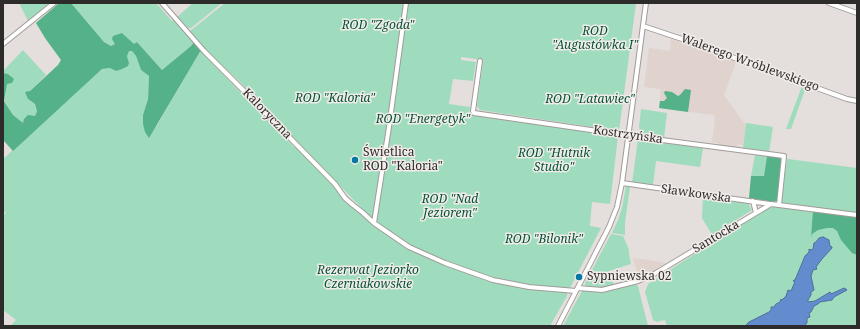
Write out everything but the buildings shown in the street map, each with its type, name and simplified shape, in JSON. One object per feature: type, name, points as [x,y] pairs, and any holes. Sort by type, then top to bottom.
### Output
[{"type":"street","points":[[3,44],[54,3]]},
{"type":"street","name":"Kaloryczna","points":[[162,3],[204,51],[335,184],[345,198],[374,223]]},
{"type":"street","points":[[374,223],[406,3]]},
{"type":"street","points":[[558,326],[614,218],[619,202],[646,3]]},
{"type":"street","points":[[829,3],[857,13]]},
{"type":"street","name":"Walerego Wróblewskiego","points":[[643,26],[847,99],[857,101]]},
{"type":"street","name":"Kostrzyńska","points":[[480,61],[473,112],[784,156],[779,205]]},
{"type":"street","name":"Sławkowska","points":[[622,183],[770,204]]},
{"type":"street","points":[[753,202],[756,213]]},
{"type":"street","points":[[770,204],[857,215]]},
{"type":"street","name":"Santocka","points":[[374,223],[412,249],[486,278],[529,287],[602,290],[646,278],[656,273],[770,204]]},
{"type":"shaded area","points":[[671,39],[736,62],[724,95],[744,123],[746,123],[743,145],[738,144],[737,148],[719,145],[718,143],[712,142],[715,118],[714,115],[659,108],[661,89],[644,87],[649,48],[670,51]]},
{"type":"shaded area","points":[[633,258],[666,263],[650,273],[639,277]]},
{"type":"green space","points":[[19,3],[49,3],[28,21]]},
{"type":"green space","points":[[59,3],[71,3],[104,42],[111,46],[115,44],[112,39],[113,36],[122,33],[134,44],[137,42],[162,70],[194,42],[201,50],[149,138],[145,132],[143,115],[148,99],[149,76],[141,70],[136,56],[132,51],[129,51],[127,56],[129,63],[128,66],[116,71],[110,68],[102,69],[13,151],[3,140],[3,73],[8,74],[14,79],[12,83],[7,84],[4,101],[13,115],[23,123],[24,119],[28,115],[35,116],[37,111],[35,104],[28,99],[25,92],[30,91],[58,65],[61,60],[36,23]]},
{"type":"green space","points":[[71,3],[156,3],[172,21],[174,19],[194,42],[162,70],[137,42],[134,45],[122,33],[115,44],[111,46],[104,42]]},
{"type":"green space","points":[[193,3],[222,3],[191,28],[188,28],[177,17]]},
{"type":"green space","points":[[225,3],[404,3],[373,220],[239,81],[213,57],[211,62],[294,147],[296,146],[365,216],[368,221],[410,249],[487,281],[527,288],[567,290],[567,296],[550,326],[10,326],[16,320],[3,310],[3,215],[6,213],[3,210],[3,159],[102,69],[110,68],[116,71],[129,63],[127,56],[129,51],[132,51],[136,56],[141,70],[149,76],[148,99],[143,115],[156,127],[203,46],[190,31]]},
{"type":"green space","points":[[408,3],[636,3],[619,131],[480,110],[477,106],[484,55],[483,60],[461,57],[461,60],[476,62],[473,81],[453,79],[449,104],[470,107],[469,114],[618,136],[610,204],[592,202],[590,226],[601,228],[570,288],[522,284],[481,274],[412,247],[376,223],[393,107],[395,104]]},
{"type":"green space","points":[[23,50],[46,75],[30,91],[28,99],[35,104],[37,111],[35,116],[23,124],[13,115],[4,100],[8,74],[3,73],[3,71]]},
{"type":"green space","points":[[802,86],[806,87],[791,129],[786,129]]},
{"type":"green space","points":[[685,89],[691,90],[688,112],[659,108],[660,101],[664,101],[667,98],[664,93],[665,91],[672,92],[678,96]]},
{"type":"green space","points":[[641,109],[667,113],[664,138],[640,134],[639,127]]},
{"type":"green space","points":[[746,123],[773,127],[769,152],[743,148]]},
{"type":"green space","points":[[638,139],[703,148],[700,167],[656,161],[653,185],[632,183]]},
{"type":"green space","points":[[755,155],[767,156],[764,177],[751,176]]},
{"type":"green space","points":[[767,156],[780,158],[782,161],[778,199],[774,202],[749,198],[751,176],[764,176]]},
{"type":"green space","points":[[787,159],[857,168],[857,213],[782,203],[781,201]]},
{"type":"green space","points":[[626,186],[630,187],[625,222],[625,235],[612,233],[622,208]]},
{"type":"green space","points":[[703,197],[748,203],[752,210],[712,235],[702,218]]},
{"type":"green space","points":[[772,204],[857,215],[857,326],[667,326],[665,320],[657,322],[653,320],[645,292],[648,284]]},
{"type":"green space","points":[[813,211],[857,217],[857,255],[852,253],[841,240],[837,231],[833,228],[818,230],[812,234],[811,237]]},
{"type":"green space","points":[[611,234],[623,236],[629,250],[631,264],[609,271],[614,285],[602,288],[588,288],[585,283]]},
{"type":"green space","points":[[629,284],[635,284],[638,286],[648,326],[563,326],[582,291],[610,291]]},
{"type":"water","points":[[823,237],[829,240],[832,248],[816,267],[817,269],[813,270],[811,276],[814,290],[811,292],[808,302],[815,301],[830,292],[831,294],[844,288],[847,290],[834,297],[832,300],[820,302],[814,306],[809,313],[810,317],[807,318],[807,323],[804,326],[745,326],[749,322],[769,312],[771,307],[774,307],[786,296],[788,290],[791,291],[795,282],[793,281],[795,280],[805,256],[809,252],[809,249],[813,249],[814,243],[819,238]]},
{"type":"place","name":"Świetlica ROD \"Kaloria\"","points":[[355,160]]},
{"type":"place","name":"Sypniewska 02","points":[[579,277]]},
{"type":"park label","name":"ROD \"Zgoda\"","points":[[378,26]]},
{"type":"park label","name":"ROD \"Augustówka I\"","points":[[595,39]]},
{"type":"park label","name":"ROD \"Kaloria\"","points":[[335,99]]},
{"type":"park label","name":"ROD \"Latawiec\"","points":[[590,100]]},
{"type":"park label","name":"ROD \"Energetyk\"","points":[[423,120]]},
{"type":"park label","name":"ROD \"Hutnik Studio\"","points":[[554,161]]},
{"type":"park label","name":"ROD \"Nad Jeziorem\"","points":[[450,207]]},
{"type":"park label","name":"ROD \"Bilonik\"","points":[[544,240]]},
{"type":"park label","name":"Rezerwat Jeziorko Czerniakowskie","points":[[368,278]]}]
